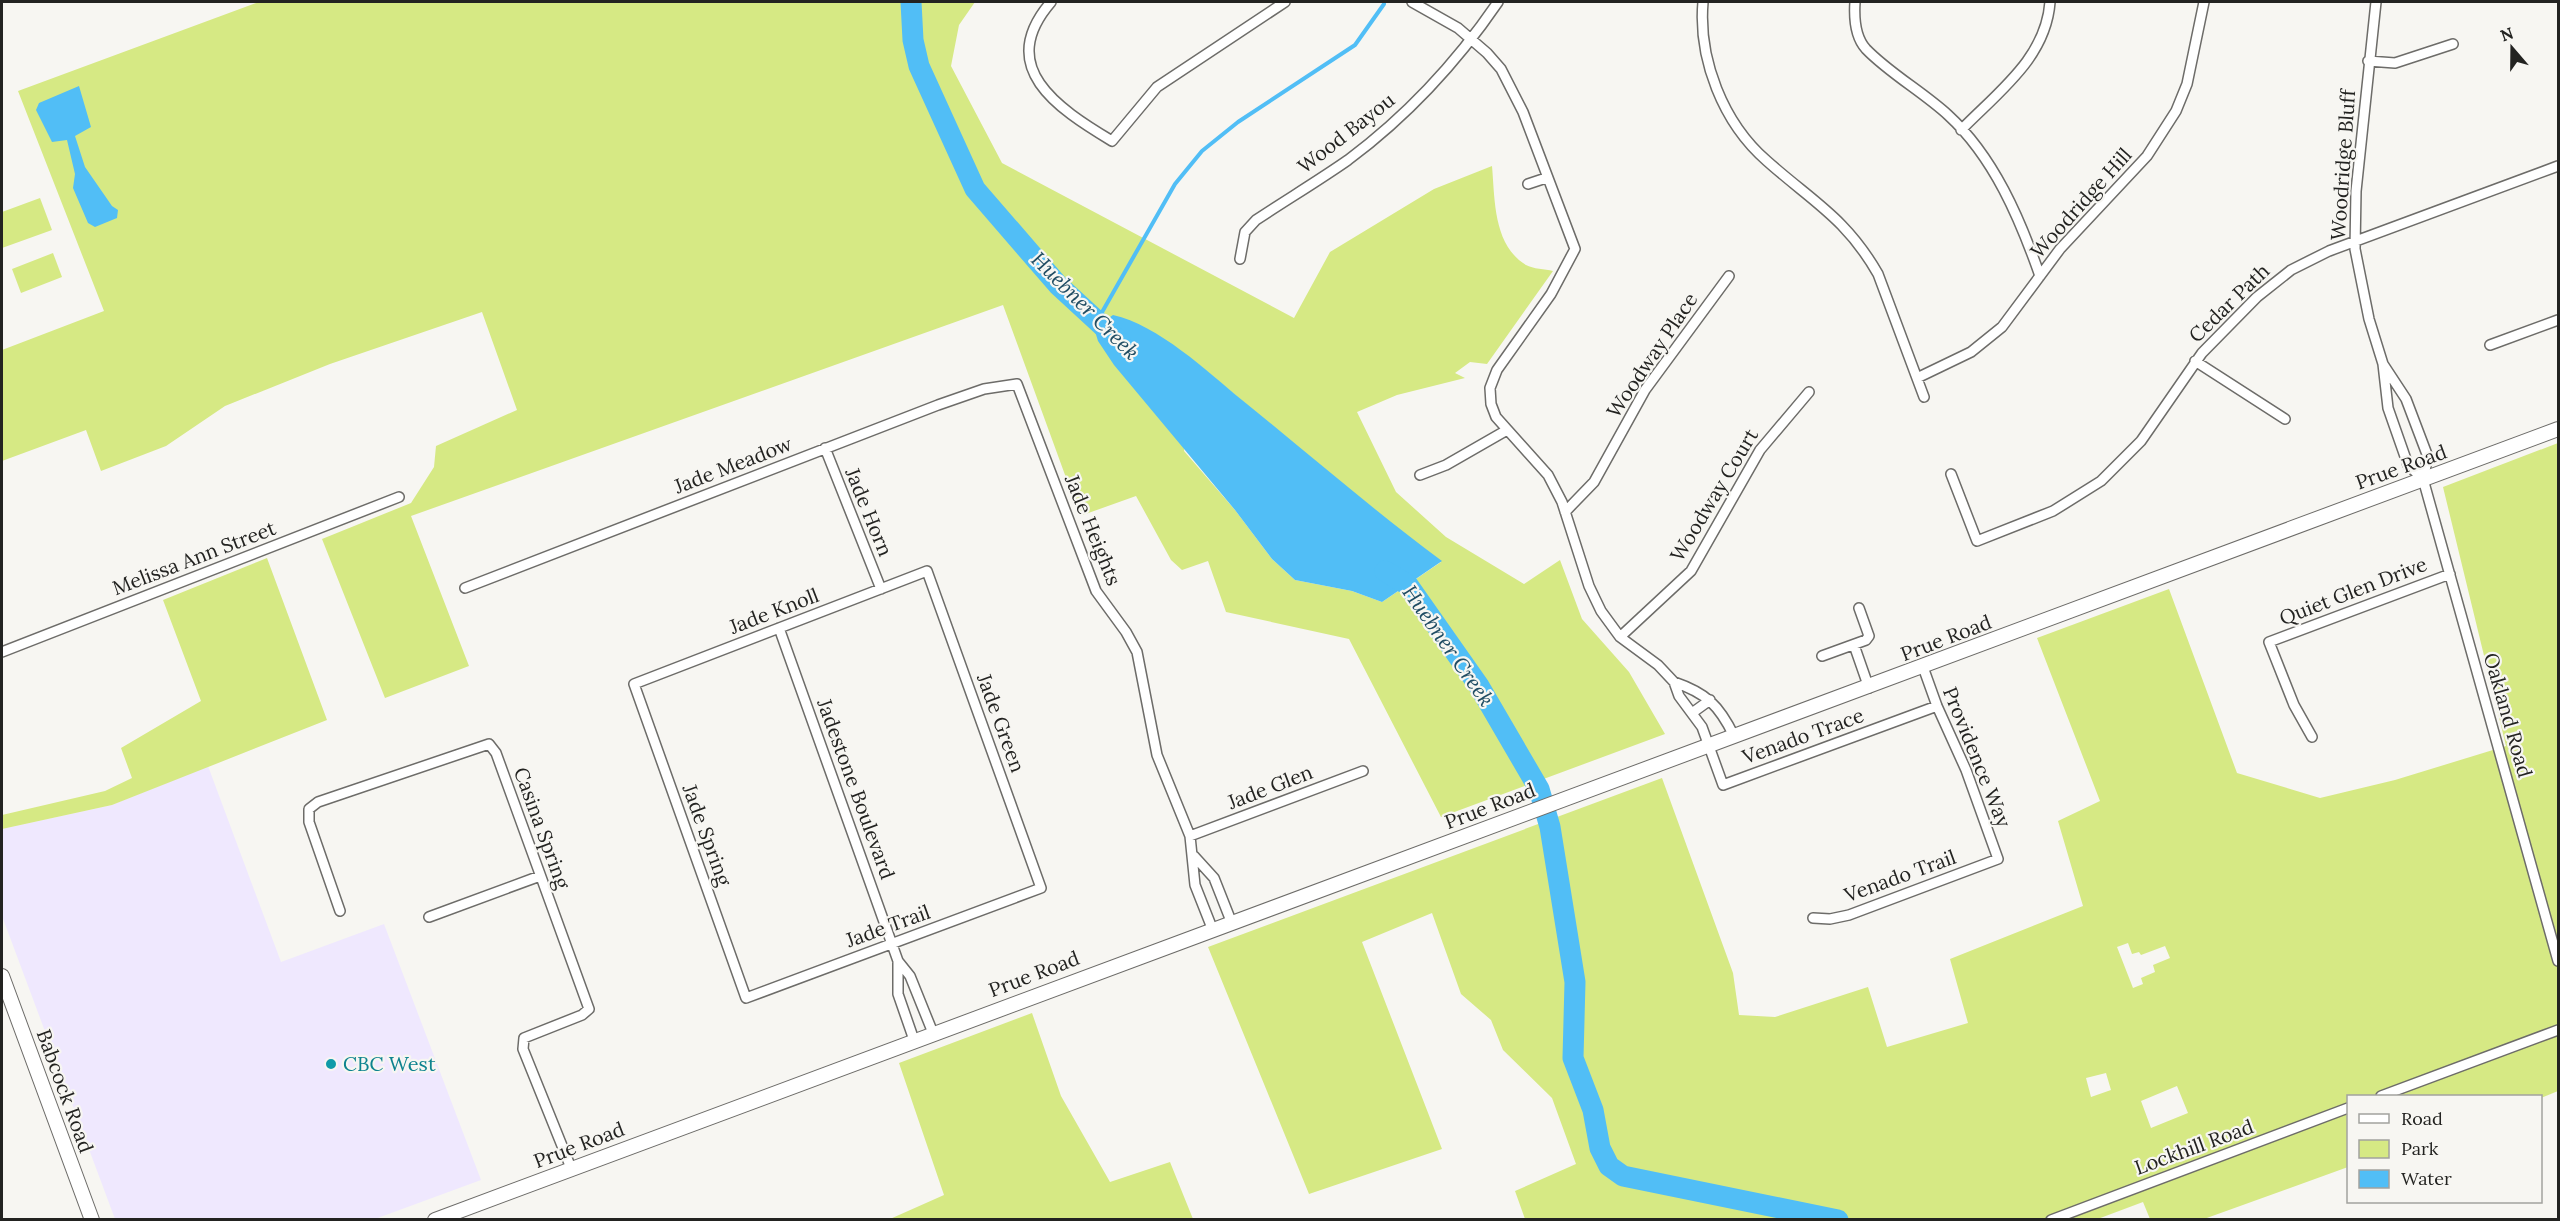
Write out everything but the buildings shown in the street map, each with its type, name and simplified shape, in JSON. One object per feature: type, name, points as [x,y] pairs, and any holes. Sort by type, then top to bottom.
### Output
[{"type":"main road","name":"Prue Road","points":[[435,1220],[1212,928],[1493,826],[1708,744],[1869,688],[2559,429]]},
{"type":"main road","name":"Babcock Road","points":[[2,976],[92,1220]]},
{"type":"street","points":[[1051,2],[1030,35],[1027,49],[1032,69],[1062,110],[1112,141],[1157,87],[1285,2]]},
{"type":"street","points":[[1412,2],[1472,39],[1501,69],[1523,112],[1546,178],[1575,249],[1551,294],[1497,370],[1490,388],[1491,404],[1496,417],[1548,475],[1565,512],[1589,586],[1601,611],[1620,637],[1658,665],[1674,682],[1679,696],[1692,713],[1708,744]]},
{"type":"street","name":"Wood Bayou","points":[[1240,259],[1245,232],[1256,220],[1347,160],[1388,128],[1472,39],[1498,2]]},
{"type":"street","points":[[1703,2],[1706,51],[1718,92],[1727,111],[1766,160],[1817,200],[1855,238],[1878,274],[1924,397]]},
{"type":"street","points":[[1855,2],[1857,31],[1865,48],[1926,96],[1961,130],[1996,176],[2014,208],[2040,276]]},
{"type":"street","points":[[1961,130],[2034,55],[2043,36],[2050,2]]},
{"type":"street","name":"Woodridge Hill","points":[[1917,378],[1953,362],[1987,340],[2016,312],[2060,249],[2147,156],[2176,111],[2187,84],[2204,2]]},
{"type":"street","name":"Woodridge Bluff","points":[[2376,2],[2356,191],[2355,241],[2366,307],[2383,364],[2391,417],[2408,465],[2423,479]]},
{"type":"street","points":[[2368,61],[2403,62],[2453,44]]},
{"type":"street","name":"Cedar Path","points":[[1951,474],[1977,541],[2053,511],[2101,481],[2140,441],[2195,361],[2273,283],[2310,259],[2559,166]]},
{"type":"street","points":[[1528,184],[1546,178]]},
{"type":"street","name":"Woodway Place","points":[[1565,512],[1594,482],[1645,390],[1728,276]]},
{"type":"street","points":[[2490,345],[2559,320]]},
{"type":"street","points":[[2195,361],[2285,419]]},
{"type":"street","name":"Woodridge Bluff","points":[[2383,364],[2406,399],[2428,457],[2423,479]]},
{"type":"street","name":"Jade Meadow","points":[[465,588],[957,398],[984,389],[1017,384]]},
{"type":"street","name":"Jade Heights","points":[[1017,384],[1096,591],[1126,632],[1137,652],[1157,755],[1190,836],[1194,856],[1192,872],[1212,928]]},
{"type":"street","name":"Woodway Court","points":[[1620,637],[1692,571],[1760,450],[1809,392]]},
{"type":"street","points":[[1420,475],[1446,465],[1507,430]]},
{"type":"street","name":"Jade Horn","points":[[825,448],[880,589]]},
{"type":"street","name":"Oakland Road","points":[[2423,479],[2559,961]]},
{"type":"street","name":"Melissa Ann Street","points":[[2,652],[399,497]]},
{"type":"street","name":"Jade Knoll","points":[[634,684],[927,571]]},
{"type":"street","name":"Jade Green","points":[[927,571],[1041,888]]},
{"type":"street","name":"Quiet Glen Drive","points":[[2312,737],[2294,705],[2269,642],[2450,574]]},
{"type":"street","points":[[1822,656],[1866,640],[1869,636],[1859,608]]},
{"type":"street","name":"Jadestone Boulevard","points":[[779,628],[898,961],[910,976],[933,1033]]},
{"type":"street","points":[[1854,645],[1869,688]]},
{"type":"street","name":"Providence Way","points":[[1923,667],[1937,706],[1966,770],[1998,859]]},
{"type":"street","points":[[1674,682],[1705,694],[1725,718],[1734,736]]},
{"type":"street","name":"Jade Spring","points":[[634,684],[746,998]]},
{"type":"street","points":[[1692,713],[1710,700]]},
{"type":"street","name":"Venado Trace","points":[[1708,744],[1723,785],[1937,706]]},
{"type":"street","name":"Casina Spring","points":[[340,911],[309,822],[309,809],[318,802],[489,744],[496,753],[589,1009],[582,1015],[524,1038],[523,1049],[571,1168]]},
{"type":"street","name":"Jade Glen","points":[[1190,836],[1363,771]]},
{"type":"street","name":"Jade Heights","points":[[1194,856],[1207,868],[1231,921]]},
{"type":"street","name":"Venado Trail","points":[[1813,918],[1849,915],[1998,859]]},
{"type":"street","points":[[429,917],[540,876]]},
{"type":"street","points":[[1198,893],[1217,886]]},
{"type":"street","name":"Jade Trail","points":[[746,998],[1041,888]]},
{"type":"street","name":"Jadestone Boulevard","points":[[898,961],[896,982],[914,1040]]},
{"type":"street","points":[[901,1003],[919,996]]},
{"type":"street","points":[[2383,1095],[2559,1030]]},
{"type":"street","name":"Lockhill Road","points":[[2051,1220],[2347,1109]]},
{"type":"shaded area","points":[[208,766],[281,962],[384,924],[481,1180],[375,1219],[115,1219],[2,916],[2,829],[112,805]]},
{"type":"green space","points":[[259,2],[975,2],[959,25],[951,66],[1002,163],[1294,318],[1330,252],[1434,189],[1492,166],[1495,207],[1507,246],[1526,265],[1553,271],[1487,364],[1470,362],[1455,373],[1465,378],[1397,395],[1357,412],[1396,492],[1446,537],[1524,584],[1560,560],[1582,619],[1629,672],[1665,734],[1441,817],[1349,639],[1226,612],[1208,561],[1182,570],[1171,560],[1136,496],[1080,516],[1003,305],[411,516],[469,666],[385,698],[322,539],[411,503],[434,467],[436,446],[517,410],[482,312],[330,364],[225,406],[166,446],[101,471],[86,430],[2,461],[2,350],[104,311],[18,91]],"holes":[[[1198,364],[1379,515],[1441,562],[1382,602],[1352,591],[1295,580],[1272,559],[1235,510],[1184,451]]]},
{"type":"green space","points":[[40,198],[52,230],[2,248],[2,212]]},
{"type":"green space","points":[[53,253],[62,277],[21,293],[12,269]]},
{"type":"green space","points":[[2558,443],[2558,1091],[2542,1098],[2542,1095],[2347,1095],[2347,1167],[2204,1219],[2150,1219],[2143,1202],[2095,1220],[1525,1219],[1515,1191],[1576,1164],[1552,1098],[1503,1050],[1491,1020],[1461,994],[1432,913],[1362,942],[1442,1149],[1309,1194],[1208,947],[1662,778],[1733,973],[1739,1015],[1775,1017],[1868,987],[1887,1047],[1968,1023],[1950,959],[2083,906],[2058,821],[2100,801],[2037,638],[2169,589],[2237,773],[2320,798],[2395,780],[2506,746],[2443,487]],"holes":[[[2128,943],[2132,954],[2139,952],[2141,955],[2165,946],[2170,958],[2153,965],[2155,972],[2141,978],[2143,984],[2133,988],[2117,947]],[[2106,1073],[2111,1090],[2091,1097],[2086,1078]],[[2177,1086],[2188,1113],[2151,1128],[2141,1101]]]},
{"type":"green space","points":[[267,558],[327,720],[112,805],[2,829],[2,815],[105,791],[132,778],[121,748],[201,701],[163,600]]},
{"type":"green space","points":[[1032,1013],[1061,1096],[1110,1182],[1170,1162],[1193,1219],[890,1219],[944,1195],[899,1063]]},
{"type":"water","points":[[79,86],[91,127],[75,136],[85,167],[112,206],[118,210],[117,218],[95,227],[88,223],[73,188],[75,174],[67,140],[52,142],[36,110],[39,103]]},
{"type":"water","points":[[1113,315],[1147,328],[1181,350],[1366,502],[1442,561],[1382,602],[1352,591],[1295,580],[1272,559],[1235,510],[1114,365],[1098,341],[1094,328]]},
{"type":"waterway","name":"Huebner Creek","points":[[911,2],[913,40],[919,66],[975,189],[1058,285],[1121,343]]},
{"type":"waterway","points":[[1097,321],[1175,184],[1202,151],[1238,122],[1355,45],[1384,4]]},
{"type":"waterway","name":"Huebner Creek","points":[[1385,571],[1408,585],[1479,686],[1539,789],[1550,827],[1575,982],[1573,1058],[1593,1110],[1600,1148],[1609,1166],[1623,1176],[1838,1220]]},
{"type":"place","name":"CBC West","points":[[331,1064]]}]
